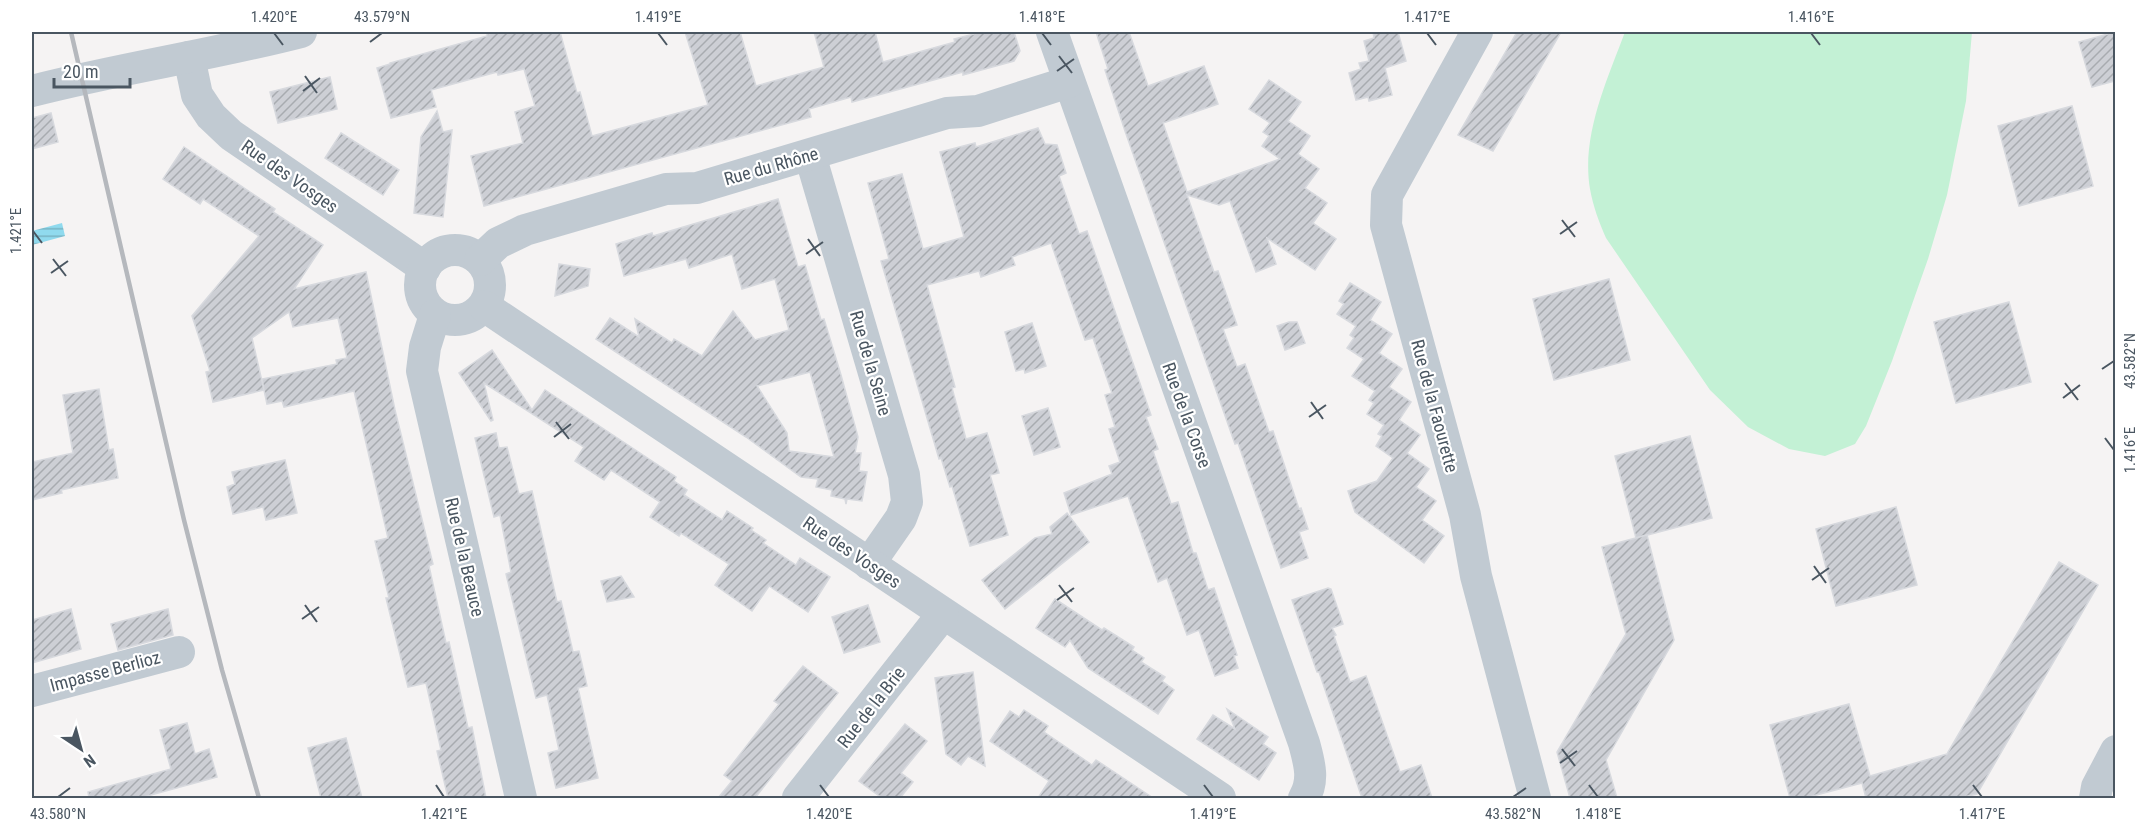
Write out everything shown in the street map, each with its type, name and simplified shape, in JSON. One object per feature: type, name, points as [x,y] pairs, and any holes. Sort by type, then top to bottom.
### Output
[{"type":"street","points":[[32,91],[81,78],[301,32]]},
{"type":"street","name":"Rue de la Corse","points":[[1052,32],[1304,743],[1310,765],[1310,782],[1304,798]]},
{"type":"street","name":"Rue de la Faourette","points":[[1477,32],[1387,195],[1386,225],[1465,515],[1481,597],[1535,798]]},
{"type":"street","name":"Rue des Vosges","points":[[189,57],[197,94],[211,116],[231,135],[425,268]]},
{"type":"street","name":"Rue du Rhône","points":[[480,260],[498,243],[525,230],[666,189],[697,188],[947,113],[978,111],[1069,82]]},
{"type":"street","name":"Rue de la Seine","points":[[810,154],[904,475],[907,502],[901,518],[869,564]]},
{"type":"street","points":[[451,250],[469,253],[480,260],[489,273],[490,289],[484,306],[466,319],[448,320],[435,315],[424,303],[420,286],[425,268],[439,254],[451,250]]},
{"type":"street","name":"Rue des Vosges","points":[[484,306],[1220,798]]},
{"type":"street","name":"Rue de la Beauce","points":[[435,315],[425,347],[422,371],[521,798]]},
{"type":"street","name":"Rue de la Brie","points":[[798,798],[943,614]]},
{"type":"street","name":"Impasse Berlioz","points":[[32,691],[178,652]]},
{"type":"street","points":[[2095,798],[2097,787],[2115,751]]},
{"type":"green space","points":[[1625,32],[1972,32],[1966,101],[1947,195],[1928,259],[1892,361],[1866,426],[1855,444],[1825,456],[1789,449],[1748,427],[1710,390],[1606,238],[1590,189],[1589,149],[1597,109]]},
{"type":"water","points":[[62,223],[65,236],[32,245],[32,231]]},
{"type":"building","points":[[498,32],[560,32],[592,136],[708,105],[685,32],[740,32],[756,86],[824,67],[814,32],[875,32],[883,62],[982,32],[1014,32],[1020,51],[1014,61],[963,75],[963,72],[852,102],[851,97],[809,109],[811,117],[484,206],[471,156],[523,143],[515,112],[535,106],[524,69],[498,75],[497,72],[431,90],[436,107],[391,118],[377,68]]},
{"type":"building","points":[[1096,32],[1129,32],[1148,86],[1204,66],[1218,104],[1163,123],[1187,192],[1280,159],[1262,146],[1269,136],[1263,132],[1270,123],[1249,109],[1269,80],[1301,102],[1288,121],[1310,136],[1298,154],[1319,169],[1305,188],[1327,203],[1313,223],[1336,239],[1315,270],[1267,238],[1276,264],[1256,272],[1230,201],[1219,205],[1187,195],[1214,272],[1218,271],[1237,325],[1223,329],[1237,367],[1245,364],[1269,432],[1273,431],[1308,529],[1299,532],[1308,558],[1281,568],[1125,131],[1105,70],[1108,69]]},
{"type":"building","points":[[1373,32],[1398,32],[1406,61],[1385,68],[1392,95],[1369,101],[1368,97],[1356,100],[1349,73],[1361,69],[1359,63],[1369,61],[1364,41],[1374,38]]},
{"type":"building","points":[[1517,32],[1561,32],[1493,151],[1458,135]]},
{"type":"building","points":[[2115,32],[2115,81],[2092,87],[2079,42]]},
{"type":"building","points":[[330,77],[337,109],[278,123],[270,92]]},
{"type":"building","points":[[2072,106],[2093,186],[2019,206],[1998,126]]},
{"type":"building","points":[[437,111],[443,132],[452,130],[443,217],[414,213],[421,137]]},
{"type":"building","points":[[51,113],[58,142],[32,149],[32,118]]},
{"type":"building","points":[[1038,128],[1045,144],[1057,145],[1066,173],[1059,176],[1079,234],[1087,231],[1151,415],[1146,417],[1158,449],[1153,451],[1171,504],[1178,502],[1193,553],[1196,553],[1208,590],[1214,588],[1237,655],[1234,656],[1238,668],[1215,676],[1199,630],[1187,635],[1167,578],[1158,582],[1128,496],[1071,515],[1064,493],[1112,474],[1109,466],[1120,462],[1109,429],[1115,427],[1105,395],[1112,393],[1093,338],[1085,340],[1051,243],[1012,257],[1015,265],[981,277],[979,271],[927,285],[955,387],[952,388],[966,439],[987,433],[999,473],[990,475],[1008,535],[970,546],[952,486],[950,487],[941,458],[939,459],[881,261],[889,259],[868,183],[902,174],[923,249],[964,237],[940,152],[975,143],[976,147]]},
{"type":"building","points":[[341,133],[399,170],[383,195],[325,158]]},
{"type":"building","points":[[184,147],[275,209],[273,212],[323,245],[294,289],[366,272],[395,410],[433,564],[429,566],[446,643],[449,642],[468,728],[472,727],[486,798],[448,798],[437,751],[441,750],[426,683],[408,687],[386,598],[389,598],[375,541],[388,538],[354,391],[284,407],[282,401],[267,404],[264,390],[213,402],[206,372],[210,371],[192,316],[259,236],[203,199],[200,204],[163,179]],"holes":[[[289,312],[293,327],[338,318],[347,358],[336,360],[337,364],[262,379],[264,390],[252,338]]]},
{"type":"building","points":[[778,199],[798,267],[805,265],[821,320],[824,319],[841,375],[858,437],[855,453],[861,453],[859,471],[867,472],[862,501],[847,499],[846,504],[845,499],[831,496],[832,490],[816,487],[818,479],[801,477],[746,437],[596,339],[610,318],[639,337],[635,319],[672,343],[674,339],[702,356],[733,311],[755,340],[789,330],[775,279],[742,289],[732,254],[689,268],[686,259],[624,276],[616,244],[652,233],[653,236]],"holes":[[[810,372],[834,457],[789,451],[787,433],[757,386]]]},
{"type":"building","points":[[559,264],[590,269],[588,286],[555,296]]},
{"type":"building","points":[[1609,279],[1630,360],[1554,380],[1533,299]]},
{"type":"building","points":[[1350,283],[1381,302],[1370,320],[1392,334],[1379,353],[1402,369],[1389,387],[1411,402],[1399,420],[1420,435],[1407,453],[1429,469],[1416,487],[1436,501],[1422,520],[1444,536],[1424,563],[1355,512],[1348,491],[1377,481],[1393,458],[1376,446],[1382,436],[1378,434],[1384,425],[1367,414],[1374,403],[1369,400],[1375,391],[1352,376],[1364,359],[1347,348],[1354,338],[1350,335],[1356,326],[1337,314],[1344,304],[1339,301]]},
{"type":"building","points":[[2009,302],[2031,382],[1956,403],[1934,322]]},
{"type":"building","points":[[1297,322],[1305,343],[1285,350],[1277,326]]},
{"type":"building","points":[[1032,323],[1046,366],[1025,373],[1024,369],[1016,371],[1005,332]]},
{"type":"building","points":[[492,350],[532,410],[545,390],[676,477],[674,481],[687,490],[684,495],[722,520],[727,511],[753,528],[751,530],[766,540],[763,543],[796,565],[800,558],[830,577],[808,612],[769,586],[752,611],[715,585],[729,564],[681,533],[679,536],[650,517],[660,502],[611,470],[604,480],[575,461],[584,447],[484,383],[493,420],[491,421],[459,373]]},
{"type":"building","points":[[99,389],[109,450],[113,449],[118,478],[61,490],[62,493],[32,500],[32,462],[73,453],[63,395]]},
{"type":"building","points":[[1048,408],[1060,447],[1034,455],[1022,416]]},
{"type":"building","points":[[496,433],[499,448],[507,447],[519,494],[532,491],[557,602],[561,601],[573,652],[579,651],[587,686],[578,688],[598,778],[556,788],[548,753],[559,750],[547,695],[536,698],[506,574],[511,572],[500,515],[494,517],[475,438]]},
{"type":"building","points":[[1690,436],[1712,518],[1636,538],[1615,456]]},
{"type":"building","points":[[285,460],[297,513],[266,520],[263,507],[233,514],[227,487],[235,484],[232,472]]},
{"type":"building","points":[[1896,507],[1917,585],[1836,606],[1816,529]]},
{"type":"building","points":[[1067,513],[1089,542],[1005,609],[982,580],[1035,538],[1052,534],[1050,527]]},
{"type":"building","points":[[1647,535],[1674,640],[1606,760],[1617,798],[1570,798],[1557,752],[1626,634],[1602,547]]},
{"type":"building","points":[[2059,562],[2098,585],[1977,794],[1959,798],[1866,798],[1862,783],[1805,798],[1790,798],[1770,725],[1849,704],[1870,776],[1947,754]]},
{"type":"building","points":[[621,576],[634,597],[607,602],[601,581]]},
{"type":"building","points":[[1331,589],[1343,624],[1332,628],[1350,682],[1366,676],[1400,772],[1421,765],[1432,798],[1362,798],[1292,600]]},
{"type":"building","points":[[1055,599],[1102,630],[1104,628],[1134,647],[1132,650],[1144,658],[1141,662],[1165,677],[1162,681],[1174,690],[1158,714],[1088,668],[1070,640],[1065,647],[1036,628]]},
{"type":"building","points":[[868,605],[880,642],[844,653],[832,617]]},
{"type":"building","points":[[71,609],[81,649],[32,663],[32,620]]},
{"type":"building","points":[[168,609],[173,635],[118,650],[111,624]]},
{"type":"building","points":[[803,666],[838,693],[755,798],[718,798],[732,781],[724,775],[779,704],[774,701]]},
{"type":"building","points":[[973,672],[985,766],[968,756],[961,765],[946,754],[935,678]]},
{"type":"building","points":[[1227,709],[1268,737],[1263,744],[1276,753],[1259,780],[1197,739],[1213,715],[1235,729]]},
{"type":"building","points":[[1024,710],[1048,726],[1044,732],[1092,765],[1096,760],[1153,798],[1038,798],[1049,781],[990,741],[1010,711],[1019,717]]},
{"type":"building","points":[[187,723],[195,754],[209,749],[217,777],[140,798],[89,798],[88,792],[171,769],[160,730]]},
{"type":"building","points":[[905,724],[927,741],[901,773],[913,782],[900,798],[882,798],[859,781]]},
{"type":"building","points":[[346,738],[362,798],[321,798],[308,748]]},
{"type":"railway","points":[[71,32],[184,520],[222,670],[259,798]]}]
